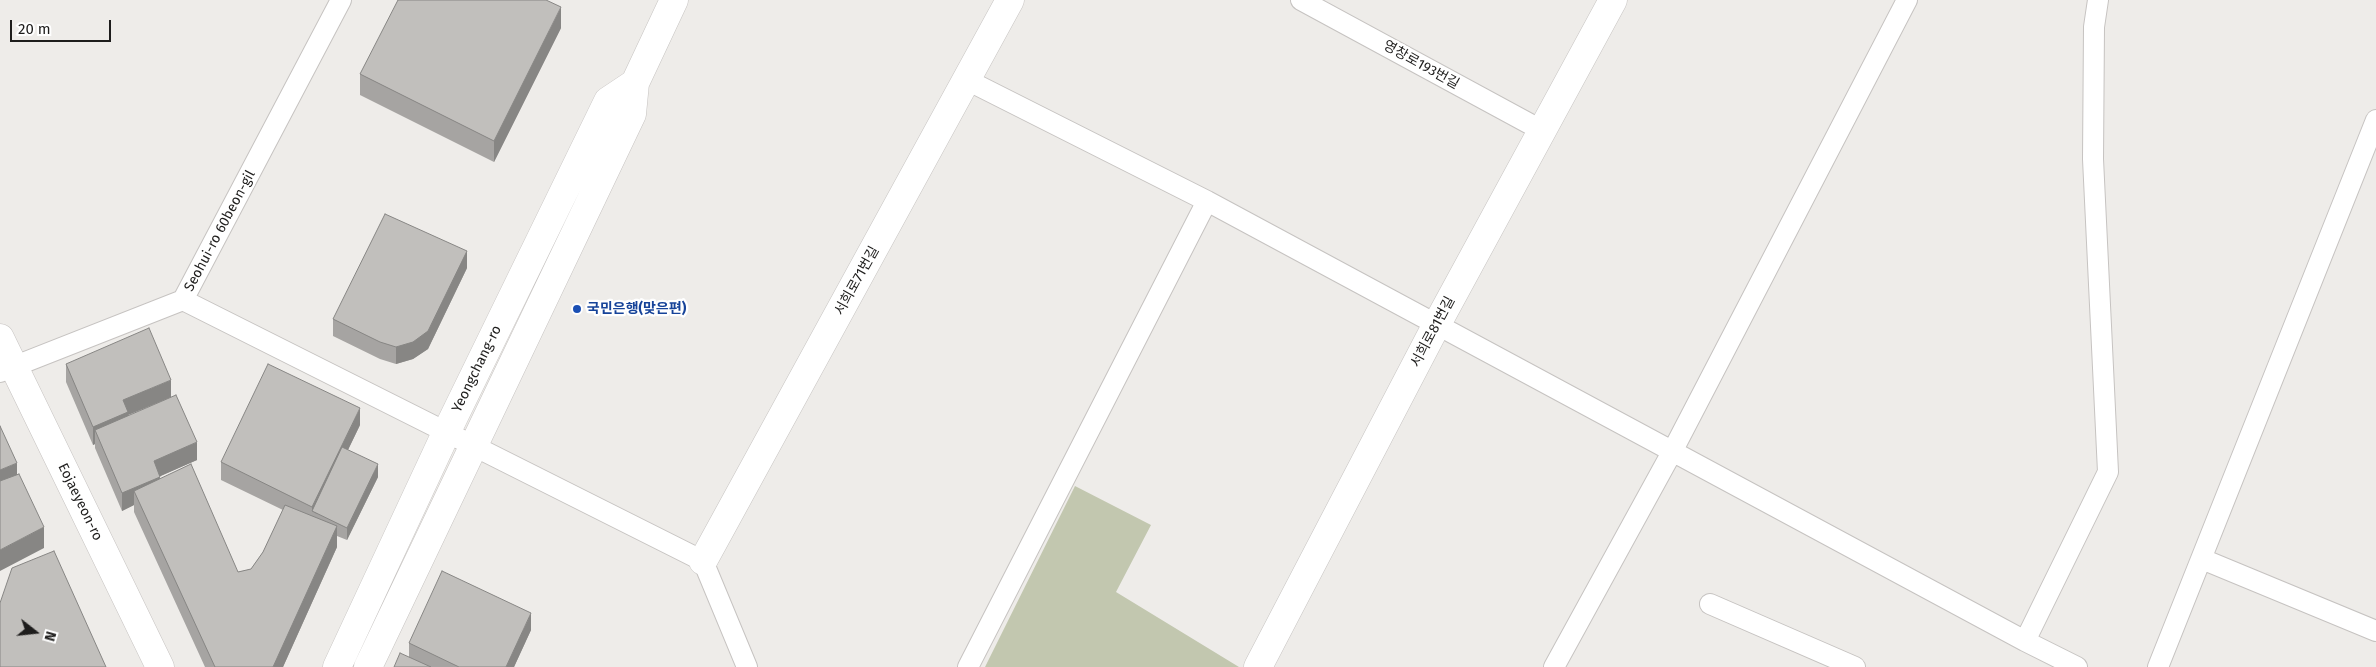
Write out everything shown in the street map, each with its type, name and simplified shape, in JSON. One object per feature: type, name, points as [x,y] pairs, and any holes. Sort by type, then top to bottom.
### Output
[{"type":"street","name":"Yeongchang-ro","points":[[368,667],[632,114],[635,83],[674,0]]},
{"type":"street","name":"서희로71번길","points":[[703,561],[1010,0]]},
{"type":"street","name":"서희로81번길","points":[[1258,667],[1437,324],[1613,0]]},
{"type":"street","name":"Yeongchang-ro","points":[[337,667],[446,433],[608,102],[635,83]]},
{"type":"street","name":"Eojaeyeon-ro","points":[[0,338],[6,369],[160,667]]},
{"type":"lane","name":"Seohui-ro 60beon-gil","points":[[6,369],[183,300],[341,0]]},
{"type":"lane","name":"영창로193번길","points":[[1301,0],[1541,130]]},
{"type":"lane","points":[[1554,667],[1672,452],[1906,0]]},
{"type":"lane","points":[[2026,642],[2108,472],[2093,159],[2094,28],[2098,0]]},
{"type":"lane","points":[[967,80],[1208,201],[2026,642],[2077,667]]},
{"type":"lane","points":[[2158,667],[2376,120]]},
{"type":"lane","points":[[968,667],[1208,201]]},
{"type":"lane","points":[[183,300],[472,447],[703,561],[747,667]]},
{"type":"lane","points":[[2202,559],[2376,631]]},
{"type":"lane","points":[[1710,604],[1855,667]]},
{"type":"green space","points":[[1075,486],[1151,525],[1116,592],[1239,667],[985,667]]},
{"type":"building","points":[[398,0],[546,0],[561,7],[494,141],[360,74]]},
{"type":"building","points":[[385,214],[467,251],[428,331],[413,342],[396,347],[380,342],[333,319]]},
{"type":"building","points":[[149,328],[171,380],[123,400],[128,412],[93,427],[66,364]]},
{"type":"building","points":[[268,364],[360,408],[312,507],[221,462]]},
{"type":"building","points":[[176,395],[197,442],[154,461],[160,477],[122,493],[95,430]]},
{"type":"building","points":[[0,426],[17,463],[0,470]]},
{"type":"building","points":[[342,447],[378,464],[347,528],[312,511]]},
{"type":"building","points":[[191,464],[238,572],[251,569],[263,552],[285,505],[337,526],[273,667],[215,667],[134,491]]},
{"type":"building","points":[[19,474],[44,527],[0,550],[0,481]]},
{"type":"building","points":[[54,551],[106,667],[0,667],[0,603],[12,568]]},
{"type":"building","points":[[442,571],[531,613],[506,667],[459,667],[409,643]]},
{"type":"building","points":[[400,653],[431,667],[394,667]]},
{"type":"place","name":"국민은행(맞은편)","points":[[577,309]]}]
